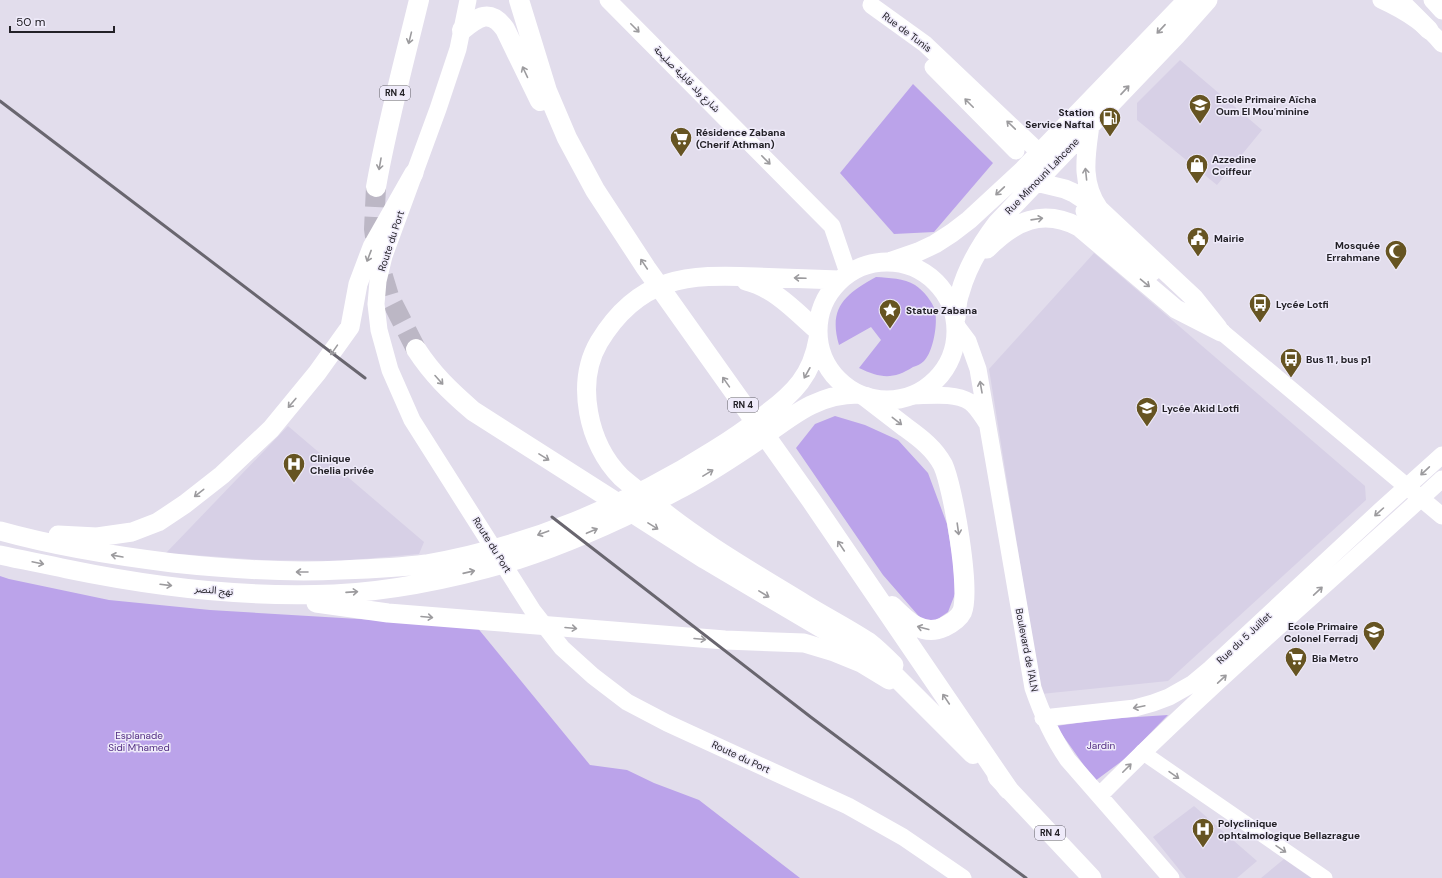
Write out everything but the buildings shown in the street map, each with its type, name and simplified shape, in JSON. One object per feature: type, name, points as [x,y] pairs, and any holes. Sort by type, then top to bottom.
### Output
[{"type":"highway","name":"RN 4","points":[[376,187],[389,117],[419,0]]},
{"type":"highway","name":"RN 4","points":[[519,0],[547,90],[567,138],[595,190],[646,268],[811,500],[856,569],[1008,789]]},
{"type":"highway","points":[[462,30],[482,17],[490,16],[499,20],[505,29],[531,84],[549,117],[595,190]]},
{"type":"highway","name":"RN 4","points":[[416,349],[428,368],[447,389],[473,412],[705,559],[871,657],[894,675],[1008,789]]},
{"type":"highway","points":[[856,569],[913,626],[926,630],[940,629],[950,624],[962,613],[965,601],[964,574],[957,522],[948,478],[933,451],[923,440],[862,395]]},
{"type":"main road","name":"Route du Port","points":[[468,0],[458,49],[438,109],[384,256],[378,281],[376,304],[379,330],[390,370],[412,420],[533,611],[562,648],[593,676],[627,702],[667,723],[848,806],[903,837],[963,878]]},
{"type":"main road","name":"شارع ولد قابلية صليحة","points":[[608,0],[832,226],[844,276]]},
{"type":"main road","name":"Rue Mimouni Lahcene","points":[[956,322],[959,293],[978,250],[1029,176],[1039,152],[1151,39],[1187,0]]},
{"type":"main road","name":"Rue Mimouni Lahcene","points":[[892,261],[935,244],[1029,176],[1090,125],[1208,0]]},
{"type":"main road","points":[[1381,0],[1398,8],[1429,30]]},
{"type":"main road","points":[[1399,0],[1442,44]]},
{"type":"main road","points":[[1432,0],[1442,11]]},
{"type":"main road","name":"Rue de Tunis","points":[[868,2],[925,44],[1039,152]]},
{"type":"main road","name":"Rue de Tunis","points":[[868,2],[1016,151]]},
{"type":"main road","points":[[1090,125],[1085,171],[1087,184],[1093,200],[1092,210]]},
{"type":"main road","points":[[0,522],[62,536],[97,537],[132,532],[158,522],[185,504],[222,475],[271,429],[317,373],[350,327],[358,284],[372,247],[414,172]]},
{"type":"main road","points":[[1029,176],[1074,193],[1194,298],[1221,332],[1442,516]]},
{"type":"main road","points":[[966,277],[988,248],[1013,228],[1025,221],[1036,218],[1057,218],[1079,227],[1176,309],[1221,332]]},
{"type":"main road","points":[[0,531],[73,548],[121,557],[219,568],[302,572],[361,570],[428,572],[462,556],[515,542],[556,528],[634,496],[709,453],[746,429],[790,407],[807,407],[832,396],[845,394],[862,395],[881,400],[896,400],[910,396],[930,385],[945,369],[954,348],[956,322],[948,297],[934,279],[914,267],[892,261],[876,262],[861,266],[844,276],[830,290],[823,303],[819,317],[816,351],[807,373],[793,392],[790,407]]},
{"type":"main road","points":[[844,276],[724,275],[684,279],[664,284],[646,292],[618,315],[608,328],[591,360],[587,397],[596,438],[605,456],[620,476],[686,529],[728,557],[870,643],[901,672],[1008,789]]},
{"type":"main road","points":[[724,275],[750,282],[768,290],[783,300],[818,335],[821,353],[831,371],[846,386],[862,395]]},
{"type":"main road","name":"Boulevard de l'ALN","points":[[956,322],[968,341],[978,369],[1033,688],[1043,718],[1065,755],[1171,878]]},
{"type":"main road","points":[[910,396],[951,396],[960,398],[971,403],[989,426]]},
{"type":"main road","name":"Rue du 5 Juillet","points":[[1043,718],[1135,708],[1169,697],[1192,684],[1442,455]]},
{"type":"main road","points":[[1100,795],[1142,752],[1179,720],[1322,587],[1442,479]]},
{"type":"main road","name":"نهج النصر","points":[[0,555],[114,579],[209,590],[251,593],[334,594],[372,590],[428,572]]},
{"type":"main road","points":[[251,593],[388,613],[725,640],[804,643],[834,652],[861,663],[874,670],[922,704]]},
{"type":"main road","points":[[1169,697],[1179,720]]},
{"type":"main road","name":"RN 4","points":[[1008,789],[1092,878]]},
{"type":"street","points":[[1142,752],[1325,878]]},
{"type":"shaded area","name":"Ecole Primaire Aïcha Oum El Mou'minine","points":[[1180,60],[1262,130],[1217,185],[1137,120],[1137,103]]},
{"type":"shaded area","name":"Lycée Akid Lotfi","points":[[1094,253],[1365,486],[1366,500],[1168,681],[1041,694],[989,369]]},
{"type":"shaded area","name":"Clinique Chelia privée","points":[[288,426],[424,542],[419,554],[341,561],[262,560],[166,553]]},
{"type":"shaded area","name":"Polyclinique ophtalmologique Bellazrague","points":[[1194,806],[1257,861],[1237,878],[1186,878],[1153,837]]},
{"type":"shaded area","points":[[1284,859],[1311,878],[1261,878]]},
{"type":"green space","points":[[913,84],[993,163],[934,232],[894,234],[840,173]]},
{"type":"green space","points":[[876,277],[901,280],[915,285],[927,296],[935,311],[936,323],[934,338],[927,357],[919,365],[893,376],[880,376],[859,368],[881,340],[871,327],[839,345],[836,332],[836,321],[842,304],[848,296],[865,283]]},
{"type":"green space","points":[[835,416],[865,425],[898,440],[928,473],[947,524],[953,560],[955,594],[948,612],[935,621],[923,621],[883,575],[796,448],[815,424]]},
{"type":"green space","name":"Esplanade Sidi M'hamed","points":[[0,576],[109,600],[210,610],[476,626],[590,765],[627,770],[654,783],[699,800],[800,878],[0,878]]},
{"type":"green space","name":"Jardin","points":[[1168,715],[1126,758],[1095,781],[1056,726],[1106,719]]},
{"type":"tunnel","points":[[376,187],[374,229],[378,260],[389,296],[416,349]]},
{"type":"railway","points":[[0,101],[365,378]]},
{"type":"railway","points":[[552,517],[812,718],[1026,878]]},
{"type":"place","name":"Ecole Primaire Aïcha Oum El Mou'minine","points":[[1200,124]]},
{"type":"place","name":"Station Service Naftal","points":[[1110,138]]},
{"type":"place","name":"Résidence Zabana (Cherif Athman)","points":[[681,158]]},
{"type":"place","name":"Azzedine Coiffeur","points":[[1197,184]]},
{"type":"place","name":"Mairie","points":[[1198,258]]},
{"type":"place","name":"Mosquée Errahmane","points":[[1396,270]]},
{"type":"place","name":"Lycée Lotfi","points":[[1260,324]]},
{"type":"place","name":"Statue Zabana","points":[[890,330]]},
{"type":"place","name":"Bus 11 , bus p1","points":[[1291,378]]},
{"type":"place","name":"Lycée Akid Lotfi","points":[[1147,428]]},
{"type":"place","name":"Clinique Chelia privée","points":[[294,484]]},
{"type":"place","name":"Ecole Primaire Colonel Ferradj","points":[[1374,652]]},
{"type":"place","name":"Bia Metro","points":[[1296,678]]},
{"type":"place","name":"Polyclinique ophtalmologique Bellazrague","points":[[1203,848]]}]
